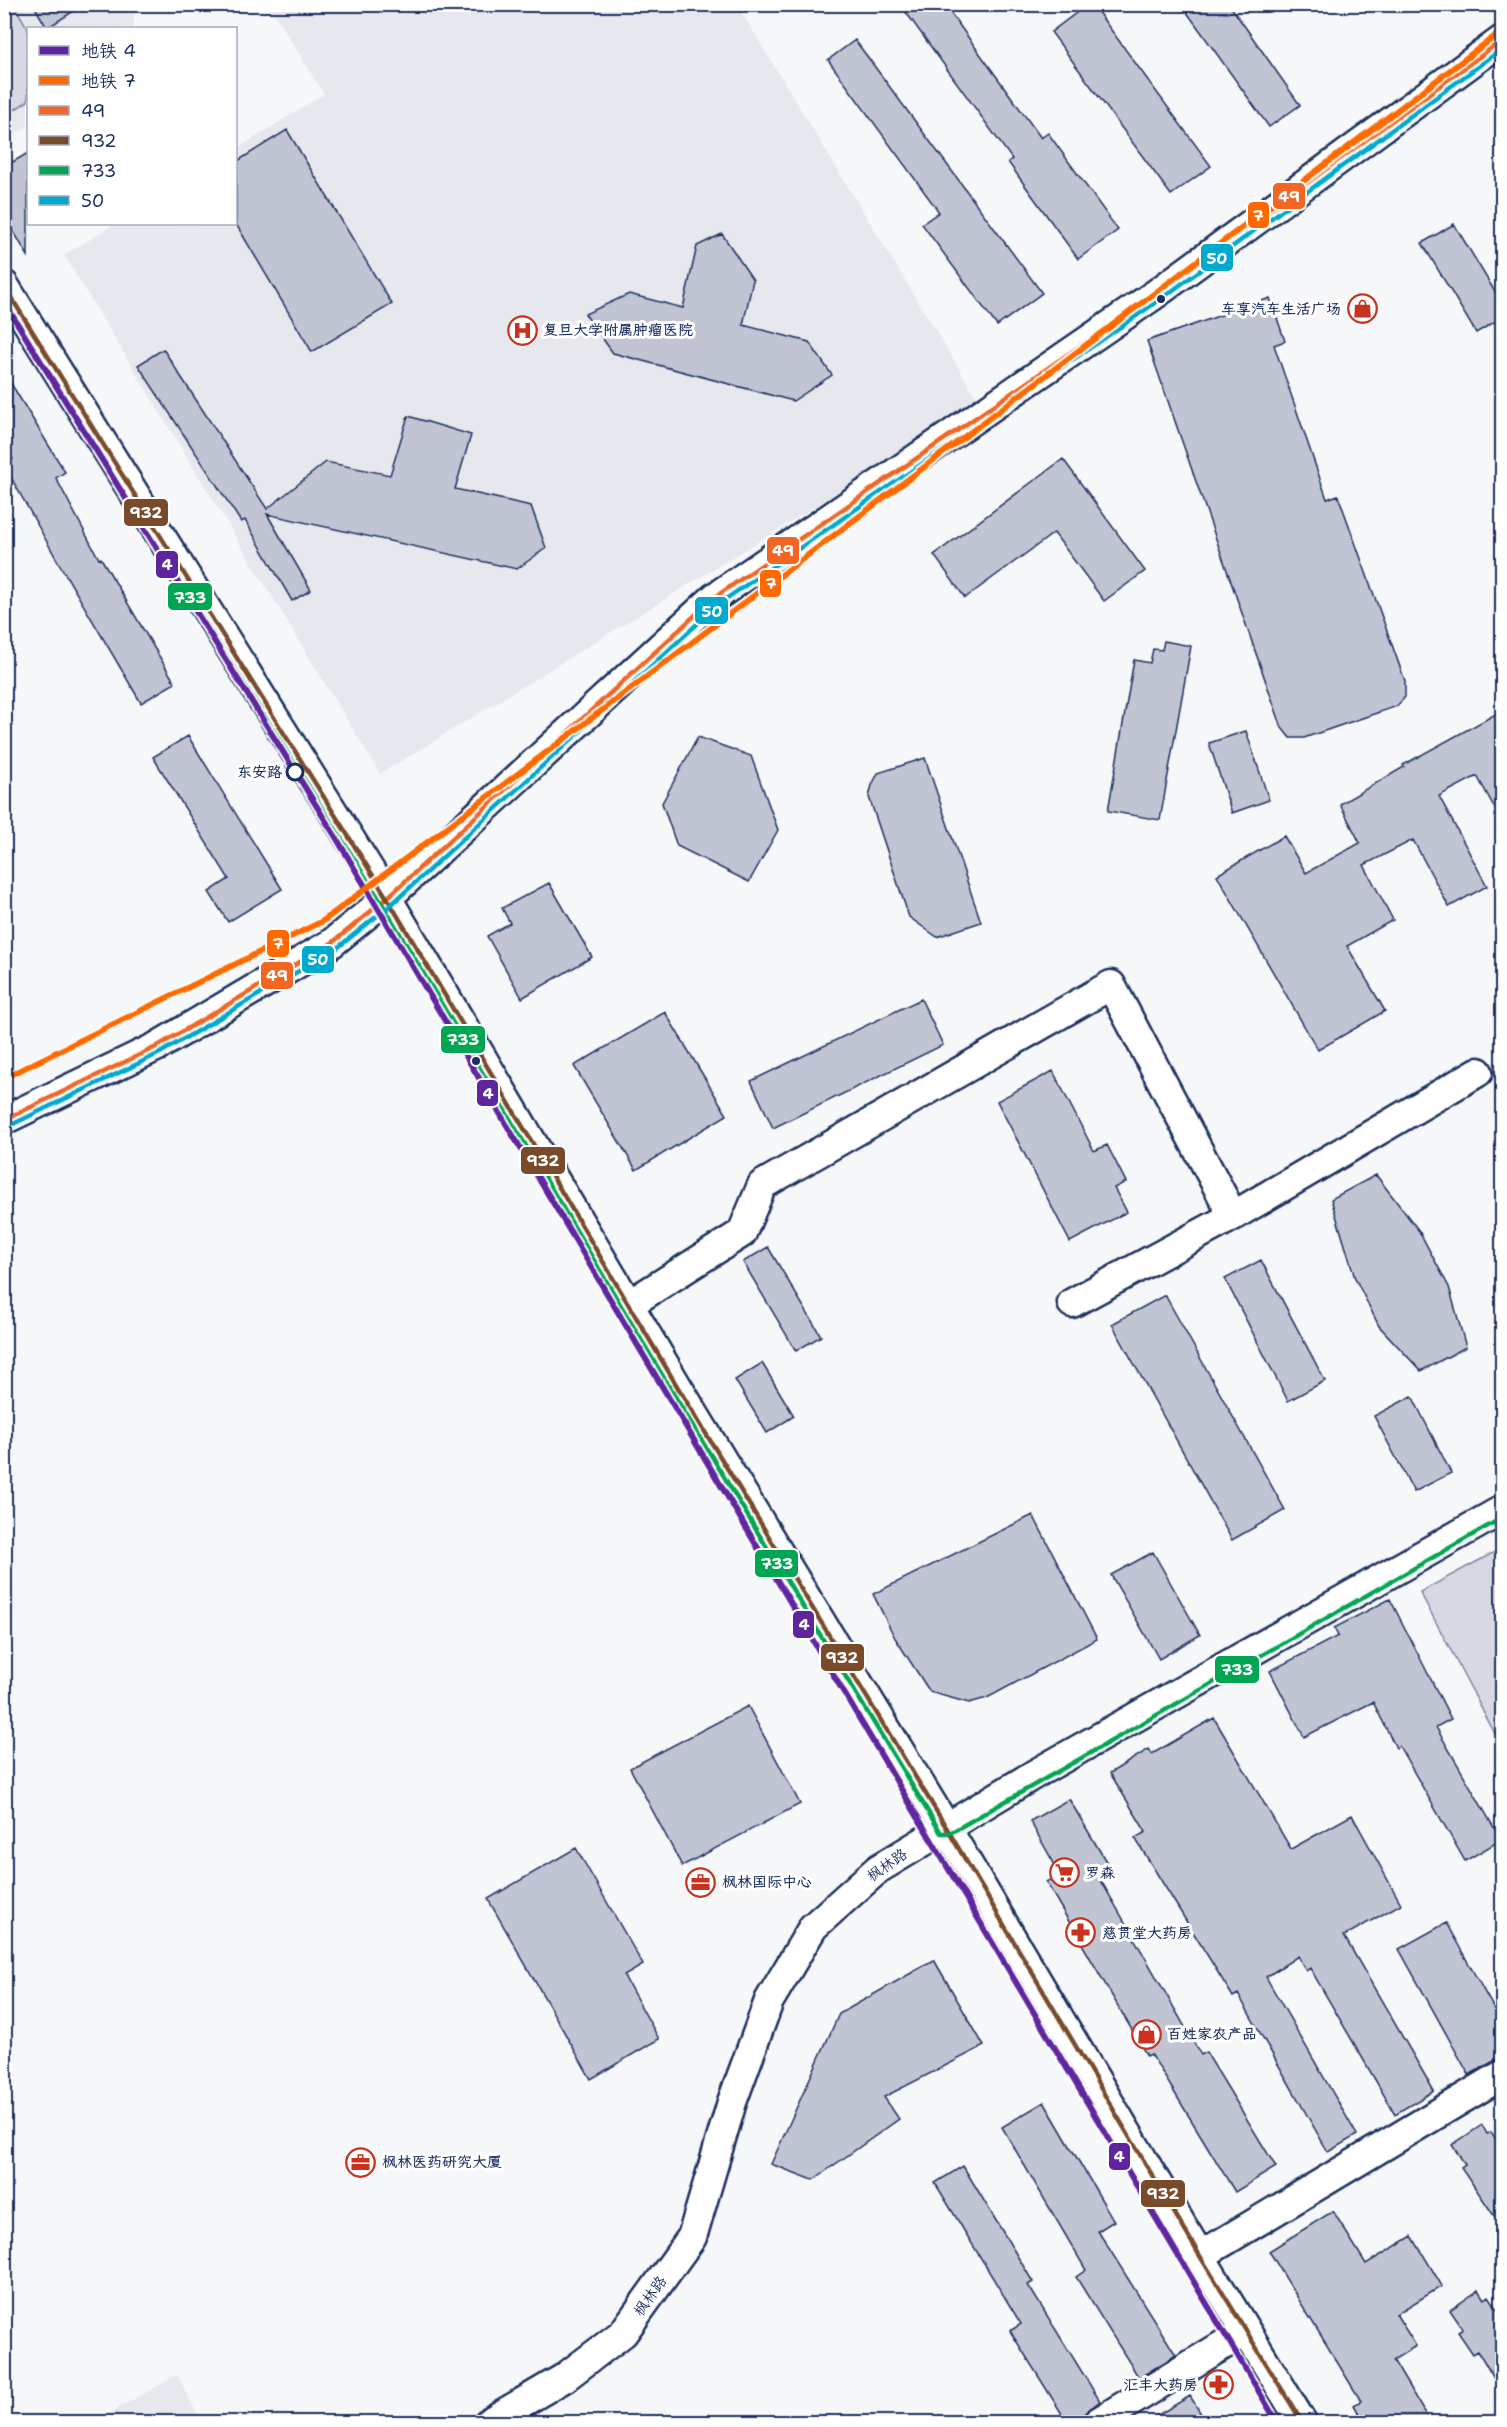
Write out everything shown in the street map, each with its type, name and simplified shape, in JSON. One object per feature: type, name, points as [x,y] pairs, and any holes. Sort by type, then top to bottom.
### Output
[{"type":"street","points":[[4,1120],[156,1047],[332,944],[387,898],[715,597],[1157,293],[1503,40]]},
{"type":"street","points":[[4,285],[387,898],[628,1305],[946,1827],[1200,2256],[1302,2422]]},
{"type":"street","points":[[628,1305],[742,1233],[762,1185],[1111,985],[1233,1216]]},
{"type":"street","points":[[1072,1303],[1233,1216],[1478,1072]]},
{"type":"street","name":"枫林路","points":[[489,2422],[564,2378],[623,2333],[692,2237],[732,2102],[770,2001],[813,1927],[878,1869],[946,1827],[1056,1762],[1503,1510]]},
{"type":"street","points":[[1200,2256],[1503,2075]]},
{"type":"street","points":[[1098,2422],[1246,2331]]},
{"type":"shaded area","points":[[4,5],[14,5],[27,27],[27,102],[5,116]]},
{"type":"shaded area","points":[[5,5],[134,5],[134,27],[27,27],[27,127],[5,141]]},
{"type":"shaded area","name":"复旦大学附属肿瘤医院","points":[[277,5],[737,5],[981,405],[380,774],[64,255],[113,225],[237,225],[237,148],[324,94],[271,8]]},
{"type":"shaded area","points":[[1502,1548],[1502,1747],[1420,1592]]},
{"type":"shaded area","points":[[177,2375],[201,2422],[94,2422]]},
{"type":"building","points":[[33,4],[85,4],[49,27]]},
{"type":"building","points":[[900,4],[944,4],[1041,138],[1048,133],[1118,230],[1078,259],[1008,162],[1012,159]]},
{"type":"building","points":[[1088,4],[1092,4],[1211,166],[1171,195],[1051,32]]},
{"type":"building","points":[[1181,4],[1229,4],[1300,105],[1269,127]]},
{"type":"building","points":[[855,40],[1042,293],[997,326],[922,224],[939,212],[828,60]]},
{"type":"building","points":[[287,130],[392,304],[312,352],[237,225],[237,161]]},
{"type":"building","points":[[27,154],[28,256],[4,215],[4,167]]},
{"type":"building","points":[[1454,224],[1503,305],[1503,317],[1476,333],[1422,243]]},
{"type":"building","points":[[722,234],[753,280],[743,325],[809,342],[832,375],[793,401],[613,353],[585,314],[629,294],[683,308],[697,246]]},
{"type":"building","points":[[1270,298],[1285,341],[1274,345],[1327,499],[1338,495],[1405,681],[1405,697],[1397,706],[1304,738],[1290,738],[1282,728],[1147,341]]},
{"type":"building","points":[[163,349],[267,509],[326,462],[390,475],[408,416],[471,435],[455,489],[531,506],[546,548],[517,569],[267,514],[311,590],[292,601],[245,520],[241,522],[138,365]]},
{"type":"building","points":[[4,372],[65,472],[56,478],[99,559],[101,558],[175,683],[141,703],[4,465],[13,459],[4,445]]},
{"type":"building","points":[[1063,459],[1145,571],[1104,601],[1054,533],[965,598],[934,555]]},
{"type":"building","points":[[1164,641],[1191,646],[1160,820],[1108,811],[1134,660],[1150,663],[1153,649],[1162,650]]},
{"type":"building","points":[[1503,710],[1503,823],[1477,776],[1439,796],[1487,886],[1449,907],[1413,840],[1364,865],[1393,920],[1347,946],[1385,1011],[1318,1050],[1217,875],[1284,836],[1306,873],[1360,843],[1340,804],[1404,767],[1403,765]]},
{"type":"building","points":[[1246,731],[1269,800],[1232,813],[1209,743]]},
{"type":"building","points":[[188,736],[282,889],[228,922],[209,892],[229,879],[153,757]]},
{"type":"building","points":[[698,737],[751,756],[778,830],[749,882],[677,846],[662,803]]},
{"type":"building","points":[[925,758],[981,922],[937,937],[909,917],[869,797],[878,773]]},
{"type":"building","points":[[549,883],[592,957],[522,998],[487,936],[510,923],[502,908]]},
{"type":"building","points":[[921,999],[943,1045],[773,1128],[751,1081]]},
{"type":"building","points":[[665,1012],[727,1115],[636,1170],[574,1066]]},
{"type":"building","points":[[1053,1071],[1094,1151],[1107,1145],[1126,1182],[1114,1188],[1127,1212],[1070,1242],[997,1101]]},
{"type":"building","points":[[1376,1175],[1419,1231],[1449,1287],[1466,1347],[1421,1371],[1379,1326],[1355,1278],[1331,1199]]},
{"type":"building","points":[[768,1247],[821,1336],[796,1351],[743,1262]]},
{"type":"building","points":[[1261,1260],[1325,1381],[1288,1401],[1225,1279]]},
{"type":"building","points":[[1165,1295],[1285,1510],[1232,1540],[1112,1324]]},
{"type":"building","points":[[762,1363],[794,1416],[767,1433],[735,1380]]},
{"type":"building","points":[[1412,1396],[1451,1473],[1414,1492],[1374,1416]]},
{"type":"building","points":[[1033,1515],[1097,1639],[987,1698],[969,1703],[930,1692],[895,1638],[873,1594]]},
{"type":"building","points":[[1153,1552],[1200,1635],[1159,1659],[1111,1575]]},
{"type":"building","points":[[1390,1599],[1451,1719],[1436,1727],[1501,1840],[1465,1861],[1399,1746],[1396,1748],[1373,1702],[1304,1737],[1270,1671],[1338,1636],[1334,1628]]},
{"type":"building","points":[[748,1706],[800,1804],[682,1866],[630,1768]]},
{"type":"building","points":[[1214,1718],[1291,1849],[1352,1815],[1401,1904],[1344,1936],[1434,2091],[1395,2114],[1310,1968],[1306,1971],[1298,1956],[1266,1977],[1357,2135],[1328,2152],[1238,1994],[1233,1997],[1135,1838],[1146,1832],[1110,1773],[1149,1749],[1152,1754]]},
{"type":"building","points":[[1069,1799],[1107,1863],[1095,1870],[1201,2055],[1206,2052],[1276,2167],[1235,2192],[1151,2054],[1147,2056],[1046,1882],[1060,1874],[1030,1821]]},
{"type":"building","points":[[576,1848],[643,1965],[624,1976],[659,2039],[591,2079],[488,1899]]},
{"type":"building","points":[[1446,1923],[1503,2025],[1503,2056],[1469,2075],[1399,1949]]},
{"type":"building","points":[[934,1960],[984,2046],[884,2097],[899,2119],[813,2180],[771,2164],[839,2014]]},
{"type":"building","points":[[1044,2102],[1114,2221],[1098,2231],[1176,2355],[1139,2378],[1076,2277],[1086,2270],[1002,2127]]},
{"type":"building","points":[[1482,2125],[1487,2134],[1491,2132],[1503,2149],[1503,2229],[1461,2167],[1465,2164],[1452,2145]]},
{"type":"building","points":[[963,2166],[1033,2282],[1028,2285],[1100,2401],[1084,2414],[1081,2422],[1067,2422],[1010,2331],[1021,2324],[935,2183]]},
{"type":"building","points":[[1333,2211],[1366,2264],[1412,2236],[1442,2286],[1396,2314],[1416,2346],[1393,2360],[1430,2422],[1364,2422],[1354,2405],[1361,2401],[1269,2251]]},
{"type":"building","points":[[1479,2290],[1485,2299],[1489,2296],[1503,2317],[1503,2394],[1478,2351],[1473,2354],[1458,2332],[1463,2329],[1450,2310]]},
{"type":"building","points":[[1190,2396],[1206,2422],[1146,2422]]},
{"type":"metro line","name":"7","points":[[4,1078],[323,921],[1502,31]]},
{"type":"metro line","name":"4","points":[[4,302],[337,839],[1277,2422]]},
{"type":"transit line","name":"49","points":[[4,1120],[156,1047],[332,943],[387,898],[715,597],[1157,293],[1502,40]]},
{"type":"transit line","name":"50","points":[[7,1127],[160,1053],[336,949],[392,904],[720,603],[1161,299],[1502,49]]},
{"type":"transit line","name":"932","points":[[4,286],[387,898],[680,1391],[946,1827],[1200,2256],[1302,2422]]},
{"type":"transit line","name":"733","points":[[4,300],[381,902],[674,1395],[941,1833],[950,1833],[1502,1518]]},
{"type":"place","name":"车享汽车生活广场","points":[[1362,309]]},
{"type":"place","name":"复旦大学附属肿瘤医院","points":[[522,330]]},
{"type":"place","name":"东安路","points":[[295,772]]},
{"type":"place","name":"罗森","points":[[1064,1873]]},
{"type":"place","name":"枫林国际中心","points":[[701,1882]]},
{"type":"place","name":"慈贯堂大药房","points":[[1081,1933]]},
{"type":"place","name":"百姓家农产品","points":[[1146,2034]]},
{"type":"place","name":"枫林医药研究大厦","points":[[361,2162]]},
{"type":"place","name":"汇丰大药房","points":[[1219,2385]]}]
